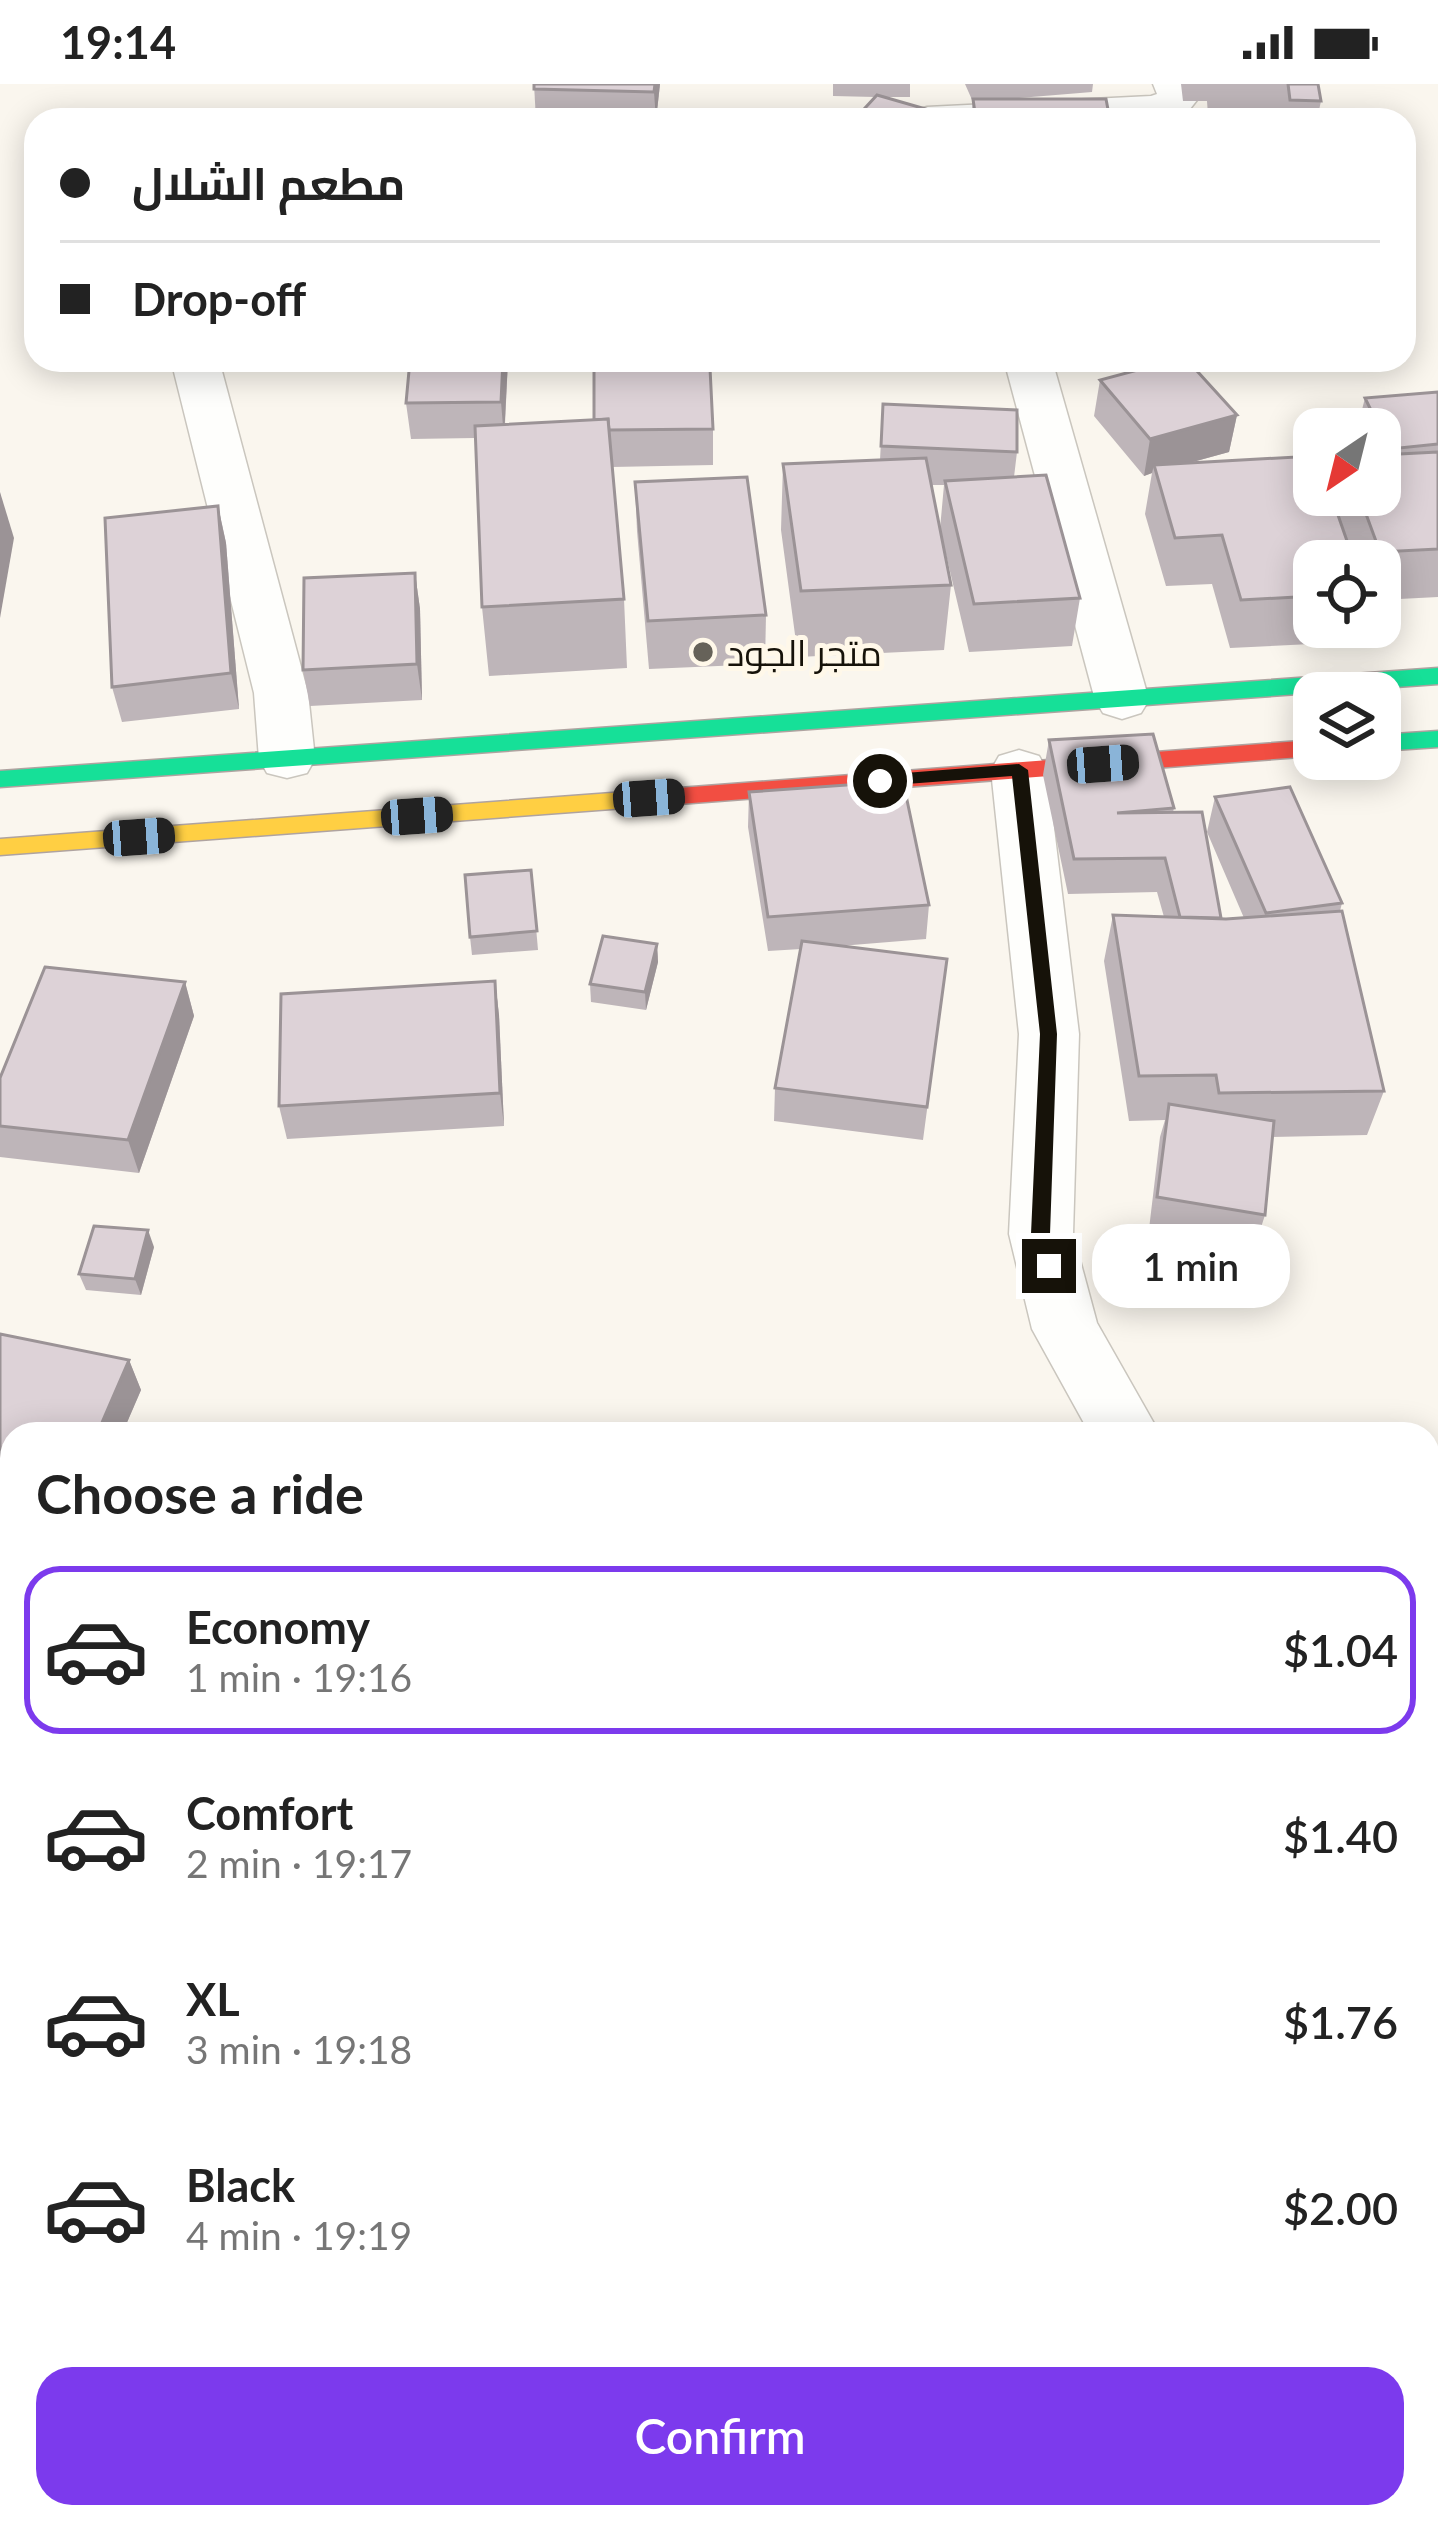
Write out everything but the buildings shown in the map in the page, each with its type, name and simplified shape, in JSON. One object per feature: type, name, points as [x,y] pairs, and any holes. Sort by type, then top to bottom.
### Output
[{"type":"main road","points":[[0,779],[1438,676]]},
{"type":"main road","points":[[1401,742],[1438,739]]},
{"type":"main road","points":[[0,847],[1293,750]]},
{"type":"street","points":[[1156,108],[1171,105],[1179,95],[1175,84]]},
{"type":"street","points":[[198,372],[281,693],[287,759]]},
{"type":"street","points":[[1031,372],[1121,700]]},
{"type":"street","points":[[1019,770],[1048,1034],[1041,1234],[1065,1329],[1119,1422]]},
{"type":"traffic: fast","points":[[0,779],[1438,676]]},
{"type":"traffic: fast","points":[[1401,742],[1438,739]]},
{"type":"traffic: slow","points":[[0,847],[679,796]]},
{"type":"traffic: jam","points":[[679,796],[1293,750]]},
{"type":"place","name":"متجر الجود","points":[[703,652]]},
{"type":"route","points":[[880,781],[1019,770],[1048,1034],[1041,1234],[1049,1266]]}]
